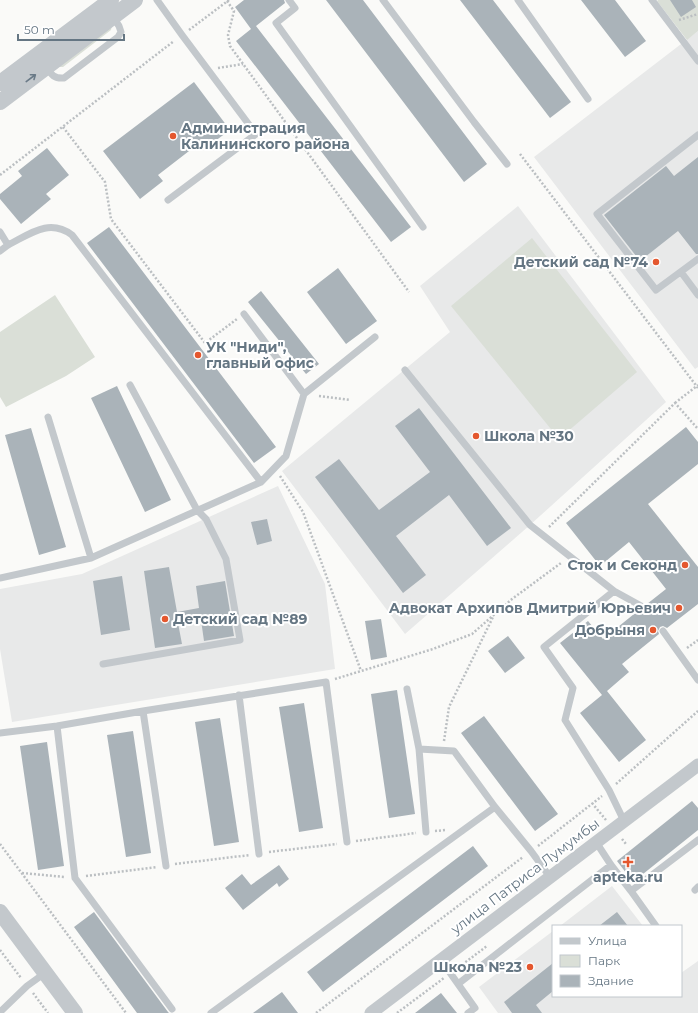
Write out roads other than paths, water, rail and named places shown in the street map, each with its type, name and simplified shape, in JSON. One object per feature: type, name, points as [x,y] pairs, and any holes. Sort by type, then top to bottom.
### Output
[{"type":"street","points":[[0,102],[41,61],[107,5],[135,0]]},
{"type":"street","points":[[0,83],[41,61]]},
{"type":"street","name":"улица Патриса Лумумбы","points":[[371,1013],[698,765]]},
{"type":"street","points":[[0,912],[75,1013]]},
{"type":"lane","points":[[158,0],[182,35],[256,134],[168,200]]},
{"type":"lane","points":[[289,0],[295,8],[276,23],[423,227]]},
{"type":"lane","points":[[383,0],[507,164]]},
{"type":"lane","points":[[518,0],[588,99]]},
{"type":"lane","points":[[652,0],[698,61]]},
{"type":"lane","points":[[698,135],[597,214],[656,290],[698,259]]},
{"type":"lane","points":[[0,251],[8,245],[38,230],[53,227],[64,229],[72,235],[261,482]]},
{"type":"lane","points":[[0,232],[8,245]]},
{"type":"lane","points":[[681,272],[698,295]]},
{"type":"lane","points":[[244,314],[304,394]]},
{"type":"lane","points":[[0,578],[90,558],[261,482],[286,456],[304,394],[375,337]]},
{"type":"lane","points":[[405,370],[530,526],[614,591],[643,607]]},
{"type":"lane","points":[[103,664],[240,640],[226,559],[206,519],[197,510],[130,385]]},
{"type":"lane","points":[[48,417],[90,558]]},
{"type":"lane","points":[[614,591],[544,647],[573,688],[565,720],[609,790],[624,821]]},
{"type":"lane","points":[[663,631],[698,680]]},
{"type":"lane","points":[[0,733],[57,726],[239,695],[326,682],[347,842]]},
{"type":"lane","points":[[406,689],[418,749],[426,832]]},
{"type":"lane","points":[[239,695],[259,854]]},
{"type":"lane","points":[[143,711],[166,866]]},
{"type":"lane","points":[[57,726],[75,878],[172,1008]]},
{"type":"lane","points":[[418,749],[454,751],[495,807],[550,877]]},
{"type":"lane","points":[[211,1013],[495,807]]},
{"type":"lane","points":[[631,891],[698,840]]},
{"type":"lane","points":[[596,842],[655,925]]},
{"type":"lane","points":[[458,984],[611,865]]},
{"type":"lane","points":[[441,960],[475,1008],[468,1013]]},
{"type":"lane","points":[[0,1012],[27,986],[45,973]]},
{"type":"place","name":"Администрация Калининского района","points":[[173,136]]},
{"type":"place","name":"Детский сад №74","points":[[656,262]]},
{"type":"place","name":"УК \"Ниди\", главный офис","points":[[198,355]]},
{"type":"place","name":"Школа №30","points":[[476,436]]},
{"type":"place","name":"Сток и Секонд","points":[[685,565]]},
{"type":"place","name":"Адвокат Архипов Дмитрий Юрьевич","points":[[679,608]]},
{"type":"place","name":"Детский сад №89","points":[[165,619]]},
{"type":"place","name":"Добрыня","points":[[653,630]]},
{"type":"place","name":"apteka.ru","points":[[628,862]]},
{"type":"place","name":"Школа №23","points":[[530,967]]}]
